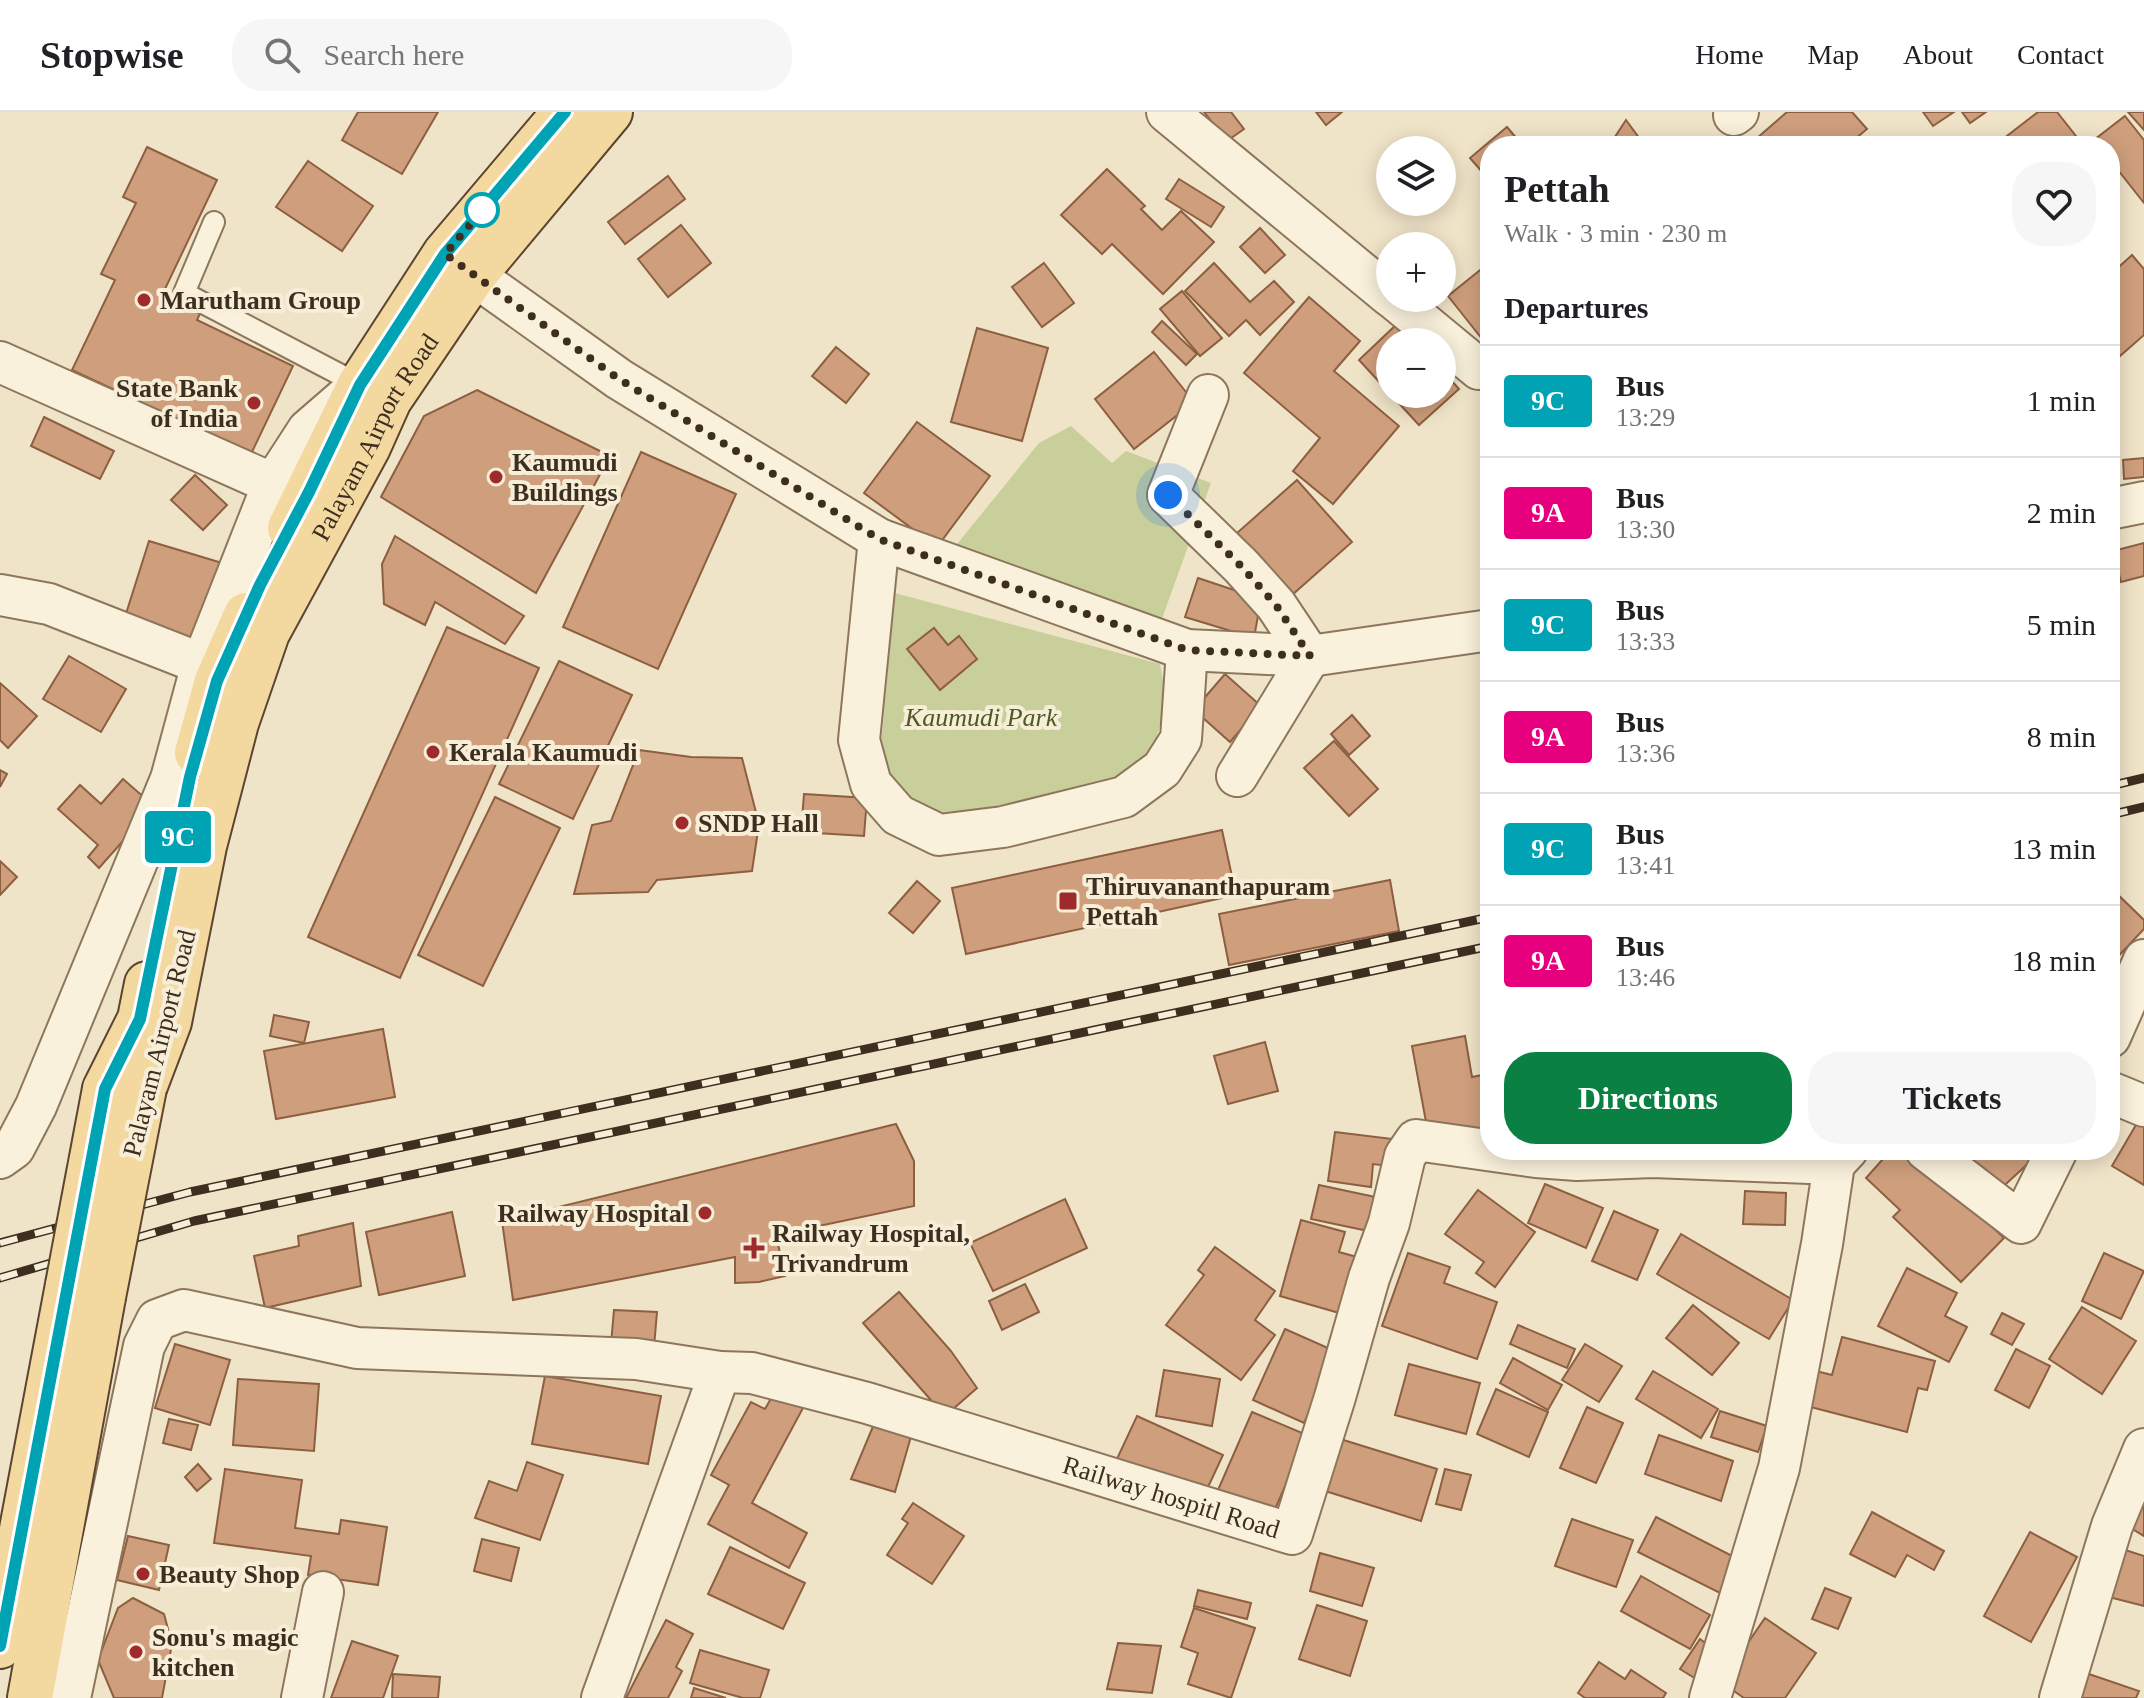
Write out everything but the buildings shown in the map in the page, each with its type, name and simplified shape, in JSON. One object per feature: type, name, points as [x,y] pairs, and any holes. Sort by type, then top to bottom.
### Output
[{"type":"main road","name":"Palayam Airport Road","points":[[125,1088],[190,777],[217,681],[260,585],[360,385],[459,265],[565,112]]},
{"type":"main road","name":"Palayam Airport Road","points":[[125,1088],[169,1022],[204,846],[236,723],[267,633],[368,447],[459,265],[610,112]]},
{"type":"main road","points":[[0,1646],[86,1291],[125,1088]]},
{"type":"main road","points":[[30,1698],[86,1291]]},
{"type":"street","points":[[1167,112],[1376,284]]},
{"type":"street","points":[[459,265],[619,379],[879,539],[1187,650],[1310,656],[1480,631]]},
{"type":"street","points":[[1410,312],[1480,368]]},
{"type":"street","points":[[0,362],[273,484]]},
{"type":"street","points":[[0,1158],[14,1148],[36,1106],[122,901],[171,779],[202,664],[273,484],[308,430],[360,385]]},
{"type":"street","points":[[1208,395],[1168,495],[1276,605],[1310,656]]},
{"type":"street","points":[[2120,507],[2144,502]]},
{"type":"street","points":[[879,539],[859,740],[871,784],[898,815],[939,835],[1003,827],[1124,797],[1162,769],[1181,739],[1187,650]]},
{"type":"street","points":[[0,595],[49,604],[202,664]]},
{"type":"street","points":[[1237,776],[1310,656]]},
{"type":"street","points":[[2120,1014],[2144,960]]},
{"type":"street","points":[[2120,1096],[2144,1106]]},
{"type":"street","name":"Railway hospitl Road","points":[[720,1372],[752,1373],[867,1403],[1292,1534],[1369,1278],[1389,1223],[1405,1156],[1416,1140],[1480,1149]]},
{"type":"street","points":[[1710,1698],[1779,1468],[1839,1160]]},
{"type":"street","points":[[1939,1160],[2021,1223],[2052,1160]]},
{"type":"street","points":[[70,1698],[144,1346],[157,1320],[184,1310],[357,1348],[636,1359],[720,1372],[602,1698]]},
{"type":"street","points":[[2060,1698],[2112,1526],[2144,1449]]},
{"type":"street","points":[[302,1698],[323,1592]]},
{"type":"lane","points":[[214,222],[184,293],[360,385]]},
{"type":"green space","points":[[1071,426],[1112,463],[1126,451],[1211,483],[1159,627],[953,549],[1039,443]]},
{"type":"green space","name":"Kaumudi Park","points":[[895,593],[1160,664],[1167,701],[1151,758],[1091,793],[938,825],[893,800],[879,767]]},
{"type":"railway","points":[[2120,784],[2144,778]]},
{"type":"railway","points":[[2120,813],[2144,807]]},
{"type":"railway","points":[[0,1243],[190,1192],[1480,919]]},
{"type":"railway","points":[[0,1278],[194,1221],[1480,948]]},
{"type":"bus line","name":"9C","points":[[0,1646],[105,1089],[140,1019],[190,777],[217,681],[260,585],[360,385],[445,254],[565,112]]},
{"type":"place","name":"Marutham Group","points":[[144,300]]},
{"type":"place","name":"State Bank of India","points":[[254,403]]},
{"type":"place","name":"Kaumudi Buildings","points":[[496,477]]},
{"type":"place","name":"Kerala Kaumudi","points":[[433,752]]},
{"type":"place","name":"SNDP Hall","points":[[682,823]]},
{"type":"place","name":"Thiruvananthapuram Pettah","points":[[1068,901]]},
{"type":"place","name":"Railway Hospital","points":[[705,1213]]},
{"type":"place","name":"Railway Hospital, Trivandrum","points":[[754,1248]]},
{"type":"place","name":"Beauty Shop","points":[[143,1574]]},
{"type":"place","name":"Sonu's magic kitchen","points":[[136,1652]]},
{"type":"route","points":[[482,210],[485,207],[445,254],[619,379],[879,539],[1187,650],[1310,656],[1276,605],[1168,495]]}]
